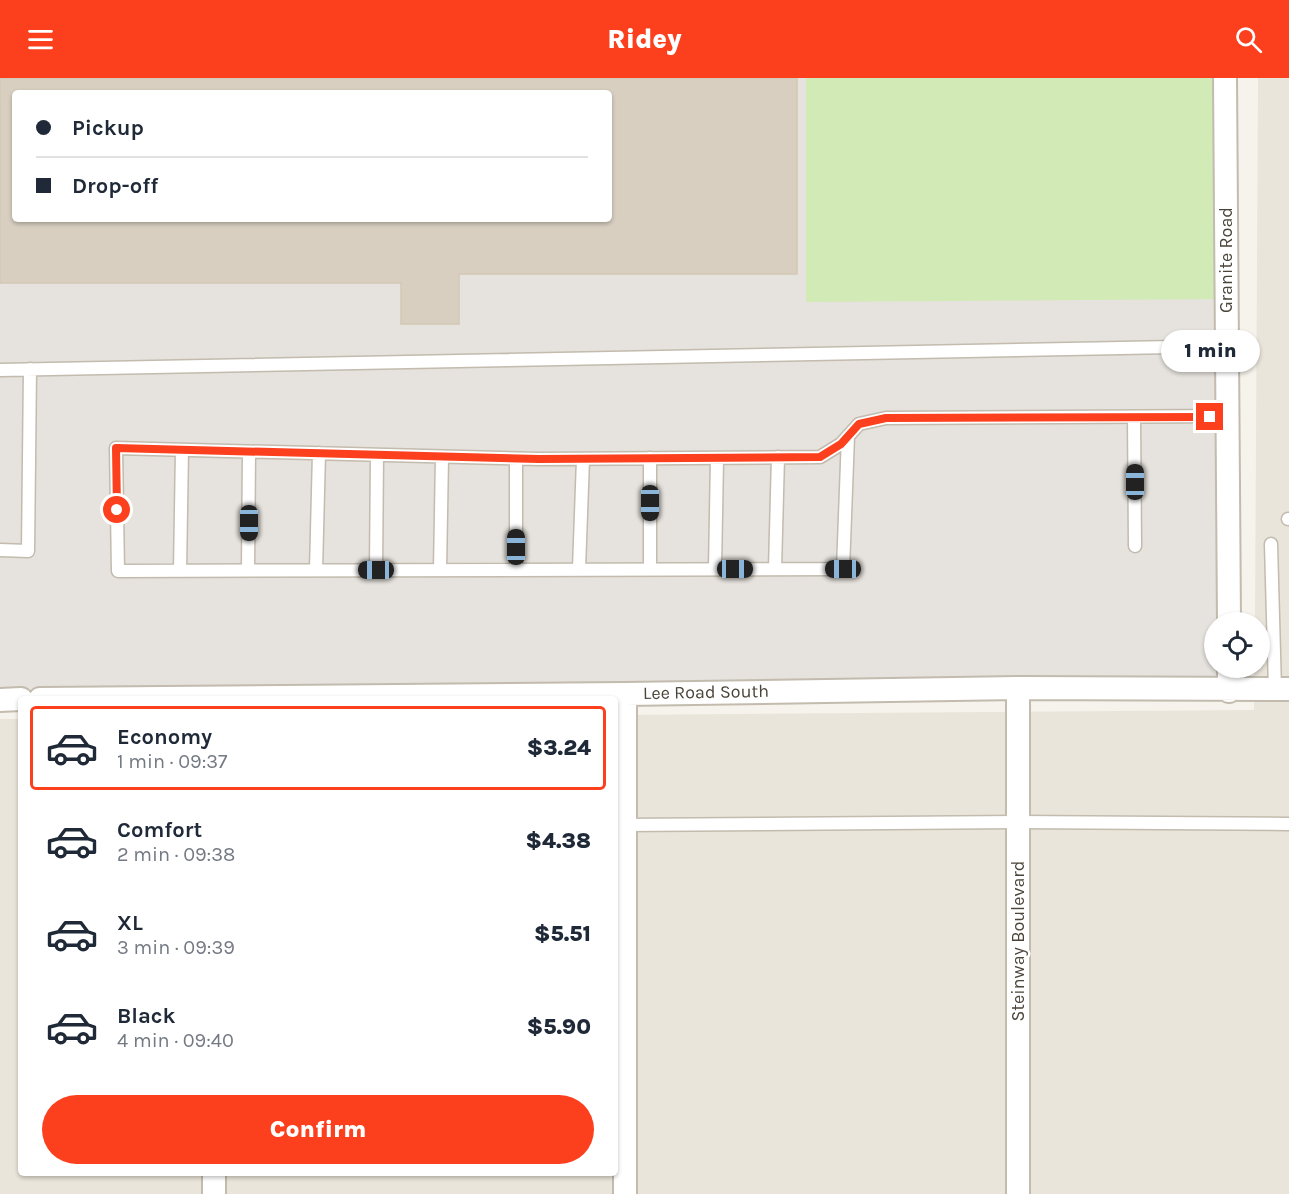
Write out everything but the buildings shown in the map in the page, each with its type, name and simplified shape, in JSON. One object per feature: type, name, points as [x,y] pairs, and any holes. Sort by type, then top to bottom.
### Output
[{"type":"street","name":"Granite Road","points":[[1225,78],[1228,612]]},
{"type":"street","points":[[1229,678],[1229,691]]},
{"type":"street","name":"Lee Road South","points":[[418,696],[1018,688],[1282,690]]},
{"type":"street","name":"Steinway Boulevard","points":[[1018,688],[1018,1194]]},
{"type":"street","points":[[625,694],[619,825],[625,1194]]},
{"type":"street","points":[[0,700],[18,699]]},
{"type":"street","points":[[214,1176],[214,1194]]},
{"type":"lane","points":[[0,370],[1226,346]]},
{"type":"lane","points":[[0,550],[28,551],[30,369]]},
{"type":"lane","points":[[848,436],[843,569],[118,571],[116,448],[516,459],[820,457],[841,444],[848,436],[859,424],[886,418],[1227,416]]},
{"type":"lane","points":[[1134,417],[1135,546]]},
{"type":"lane","points":[[180,571],[182,450]]},
{"type":"lane","points":[[248,570],[249,452]]},
{"type":"lane","points":[[316,570],[319,453]]},
{"type":"lane","points":[[376,570],[377,455]]},
{"type":"lane","points":[[440,570],[441,457]]},
{"type":"lane","points":[[650,458],[650,569]]},
{"type":"lane","points":[[715,569],[717,458]]},
{"type":"lane","points":[[775,569],[778,458]]},
{"type":"lane","points":[[516,459],[516,570]]},
{"type":"lane","points":[[579,570],[583,459]]},
{"type":"lane","points":[[1271,544],[1282,690]]},
{"type":"lane","points":[[619,825],[1018,822],[1289,824]]},
{"type":"shaded area","points":[[0,78],[1226,78],[1229,612],[1204,612],[1204,678],[1229,678],[1229,691],[546,696],[18,696],[18,700],[0,700]]},
{"type":"shaded area","points":[[1258,78],[1289,78],[1289,1194],[0,1194],[0,719],[18,719],[18,1176],[618,1176],[618,715],[1254,710],[1254,678],[1270,678],[1270,612],[1255,612]]},
{"type":"green space","points":[[806,78],[1225,78],[1226,299],[806,302]]},
{"type":"route","points":[[117,510],[116,448],[539,459],[820,457],[841,444],[859,424],[886,418],[1210,417]]}]
